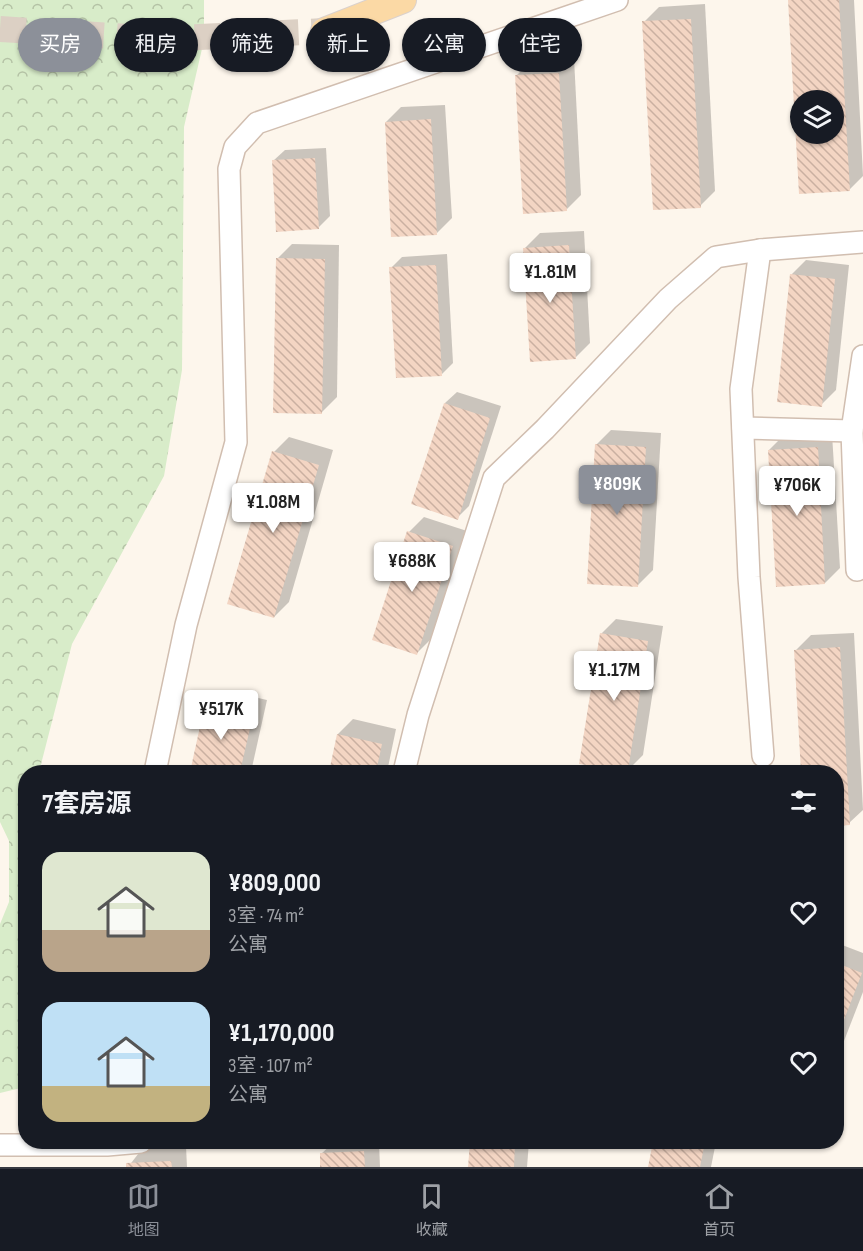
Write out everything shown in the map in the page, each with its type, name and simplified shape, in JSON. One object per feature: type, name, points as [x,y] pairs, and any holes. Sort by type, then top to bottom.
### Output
[{"type":"main road","points":[[357,18],[403,0]]},
{"type":"street","points":[[156,765],[186,625],[236,442],[229,169],[235,147],[257,123],[617,0]]},
{"type":"street","points":[[406,765],[418,715],[494,478],[545,429],[668,299],[716,257],[760,250],[863,242]]},
{"type":"street","points":[[760,250],[741,389],[748,577],[763,756]]},
{"type":"street","points":[[857,570],[852,431],[863,356]]},
{"type":"street","points":[[743,428],[852,431]]},
{"type":"street","points":[[0,1145],[18,1145]]},
{"type":"green space","points":[[0,0],[204,0],[204,40],[198,66],[198,18],[114,18],[114,72],[197,72],[184,127],[182,370],[164,476],[72,644],[41,765],[18,765],[18,1089],[0,1093],[0,924],[9,902],[9,841],[0,822]]},
{"type":"building","points":[[788,0],[839,0],[850,191],[799,194],[796,144],[844,144],[844,90],[793,90]]},
{"type":"building","points":[[691,19],[701,208],[653,210],[642,21]]},
{"type":"building","points":[[559,73],[567,211],[523,214],[515,75]]},
{"type":"building","points":[[431,119],[437,235],[391,237],[385,122]]},
{"type":"building","points":[[315,158],[319,229],[276,232],[272,160]]},
{"type":"building","points":[[569,245],[576,359],[530,362],[523,248]]},
{"type":"building","points":[[276,258],[325,259],[322,414],[273,413]]},
{"type":"building","points":[[436,265],[442,376],[396,378],[389,267]]},
{"type":"building","points":[[790,274],[835,279],[822,407],[777,402]]},
{"type":"building","points":[[444,403],[490,418],[458,520],[411,504]]},
{"type":"building","points":[[595,444],[646,447],[638,587],[587,584]]},
{"type":"building","points":[[818,447],[825,584],[776,587],[768,450]]},
{"type":"building","points":[[272,451],[319,465],[274,618],[227,604]]},
{"type":"building","points":[[407,531],[453,546],[417,655],[372,640]]},
{"type":"building","points":[[600,633],[648,641],[629,765],[579,764]]},
{"type":"building","points":[[840,647],[850,825],[844,825],[844,765],[801,765],[794,650]]},
{"type":"building","points":[[205,704],[253,715],[242,765],[192,765]]},
{"type":"building","points":[[337,734],[382,744],[378,765],[330,765]]},
{"type":"building","points":[[844,966],[862,973],[844,1020]]},
{"type":"building","points":[[469,1149],[515,1149],[514,1167],[468,1167]]},
{"type":"building","points":[[652,1149],[704,1149],[700,1167],[648,1167]]},
{"type":"building","points":[[364,1151],[365,1167],[320,1167],[320,1153]]},
{"type":"building","points":[[171,1161],[172,1167],[126,1167],[126,1163]]},
{"type":"tunnel","points":[[0,29],[161,39],[306,32]]}]
